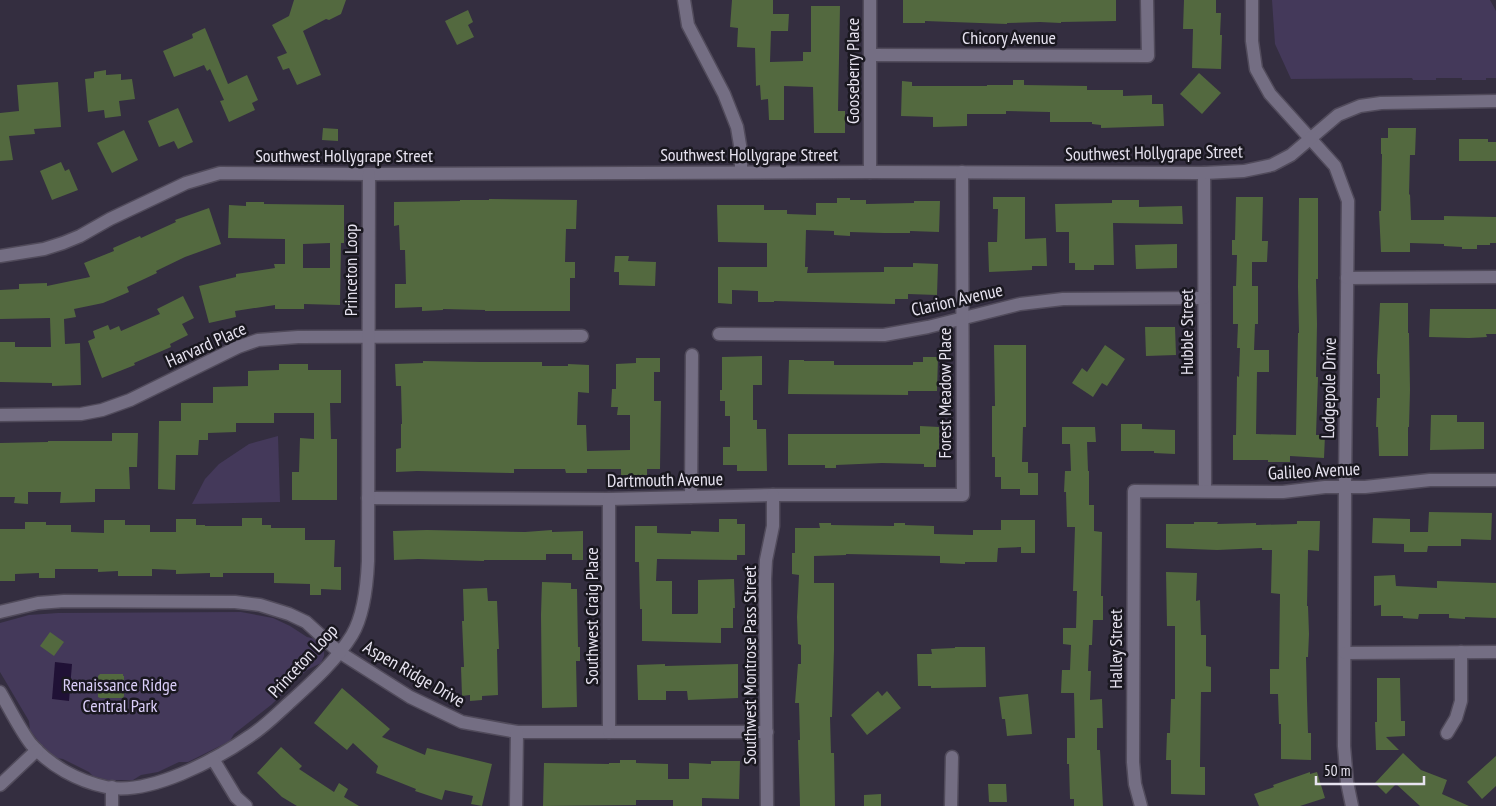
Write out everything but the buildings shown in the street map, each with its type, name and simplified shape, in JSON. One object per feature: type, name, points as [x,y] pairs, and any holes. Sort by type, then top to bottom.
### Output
[{"type":"street","points":[[684,0],[688,25],[724,94],[737,127],[741,151],[741,172]]},
{"type":"street","name":"Gooseberry Place","points":[[870,0],[870,172]]},
{"type":"street","name":"Chicory Avenue","points":[[870,55],[1148,56],[1147,0]]},
{"type":"street","name":"Lodgepole Drive","points":[[1252,0],[1252,41],[1256,69],[1270,94],[1335,166],[1348,201],[1344,746],[1347,782],[1352,806]]},
{"type":"street","name":"Southwest Hollygrape Street","points":[[0,256],[44,249],[63,243],[186,183],[220,172],[369,174],[1244,171],[1272,165],[1291,155],[1338,115],[1360,106],[1381,103],[1496,101]]},
{"type":"street","name":"Forest Meadow Place","points":[[962,172],[963,495]]},
{"type":"street","name":"Hubble Street","points":[[1204,172],[1205,491]]},
{"type":"street","name":"Princeton Loop","points":[[0,692],[22,731],[37,750],[53,763],[75,776],[92,783],[112,788],[129,788],[171,777],[213,759],[251,736],[310,684],[353,634],[362,610],[367,584],[368,561],[369,174]]},
{"type":"street","points":[[1348,278],[1496,277]]},
{"type":"street","name":"Clarion Avenue","points":[[719,334],[884,334],[928,327],[1020,304],[1063,299],[1204,298]]},
{"type":"street","name":"Harvard Place","points":[[0,415],[81,414],[102,410],[130,400],[238,347],[258,340],[298,337],[369,336],[582,336]]},
{"type":"street","points":[[691,497],[692,355]]},
{"type":"street","name":"Galileo Avenue","points":[[1134,491],[1283,492],[1325,487],[1365,487],[1430,480],[1496,480]]},
{"type":"street","name":"Halley Street","points":[[1134,491],[1133,762],[1135,784],[1141,806]]},
{"type":"street","name":"Dartmouth Avenue","points":[[368,498],[609,499],[773,495],[963,495]]},
{"type":"street","name":"Southwest Montrose Pass Street","points":[[767,806],[765,580],[766,560],[773,526],[773,495]]},
{"type":"street","name":"Southwest Craig Place","points":[[609,499],[609,732]]},
{"type":"street","name":"Aspen Ridge Drive","points":[[0,612],[38,603],[64,601],[235,602],[260,606],[289,614],[306,622],[339,652],[410,697],[462,722],[517,732],[767,732]]},
{"type":"street","points":[[1447,733],[1456,718],[1461,701],[1461,652]]},
{"type":"street","points":[[1345,653],[1496,652]]},
{"type":"street","points":[[516,806],[517,732]]},
{"type":"street","points":[[0,785],[37,750]]},
{"type":"street","points":[[951,806],[952,757]]},
{"type":"street","points":[[213,759],[236,797],[246,806]]},
{"type":"street","points":[[112,788],[112,806]]},
{"type":"green space","points":[[1272,0],[1490,0],[1496,11],[1496,78],[1486,78],[1486,80],[1462,80],[1462,78],[1436,78],[1436,80],[1413,80],[1412,78],[1291,79],[1275,44]]},
{"type":"green space","points":[[278,436],[280,502],[192,504],[205,479],[219,464],[249,444]]},
{"type":"green space","name":"Renaissance Ridge Central Park","points":[[241,612],[273,618],[307,637],[316,639],[324,650],[321,663],[307,670],[271,705],[234,734],[230,741],[188,762],[179,762],[158,772],[141,775],[133,780],[108,780],[93,776],[89,772],[63,759],[56,758],[42,746],[30,730],[29,721],[0,672],[0,623],[29,615],[58,613]]},
{"type":"shaded area","points":[[55,662],[72,664],[69,701],[52,699]]}]
